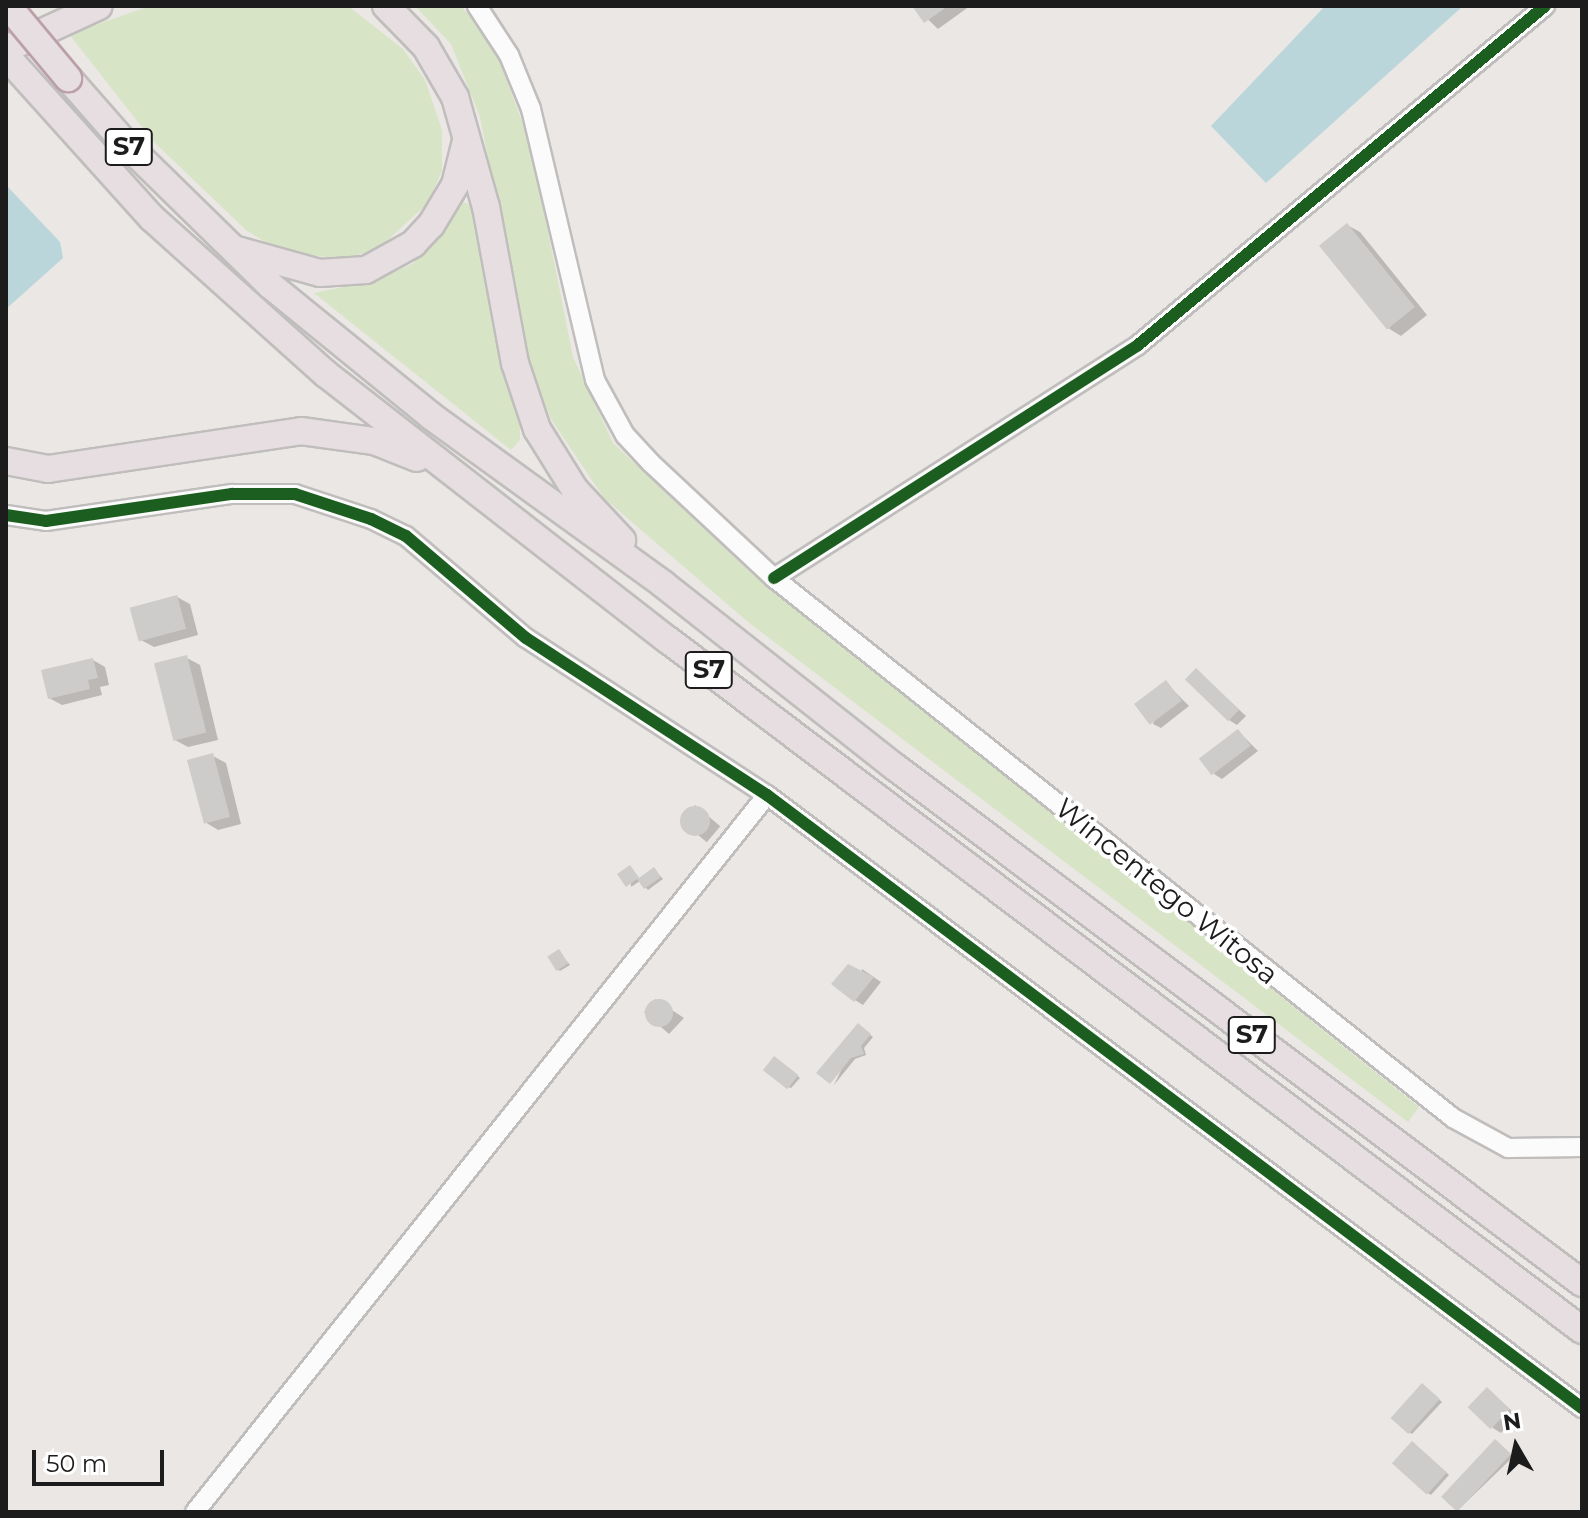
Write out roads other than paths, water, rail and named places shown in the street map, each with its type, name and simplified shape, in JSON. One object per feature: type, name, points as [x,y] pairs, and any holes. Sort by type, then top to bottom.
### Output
[{"type":"highway","name":"S7","points":[[8,6],[68,78],[230,248],[431,416],[663,584],[895,767],[1582,1283]]},
{"type":"highway","points":[[6,49],[99,6]]},
{"type":"highway","points":[[386,6],[443,71],[486,207],[515,363],[537,429],[575,490],[663,584]]},
{"type":"highway","name":"S7","points":[[6,56],[43,99],[222,285],[463,482],[1582,1330]]},
{"type":"highway","points":[[230,248],[320,273],[366,270],[413,244],[431,225],[455,185],[466,139]]},
{"type":"highway","points":[[6,461],[48,469],[301,431],[396,447],[463,482]]},
{"type":"street","name":"Wincentego Witosa","points":[[477,6],[509,55],[531,109],[585,349],[607,405],[651,463],[774,578],[1453,1118],[1508,1148],[1582,1147]]},
{"type":"street","points":[[774,578],[1138,345],[1545,6]]},
{"type":"street","points":[[6,515],[46,521],[94,518],[232,494],[295,494],[336,505],[406,536],[526,638],[767,795],[1582,1408]]},
{"type":"street","points":[[195,1512],[323,1357],[767,795]]},
{"type":"water","points":[[1325,6],[1463,6],[1266,183],[1211,126]]},
{"type":"water","points":[[6,185],[60,242],[63,258],[6,309]]}]
